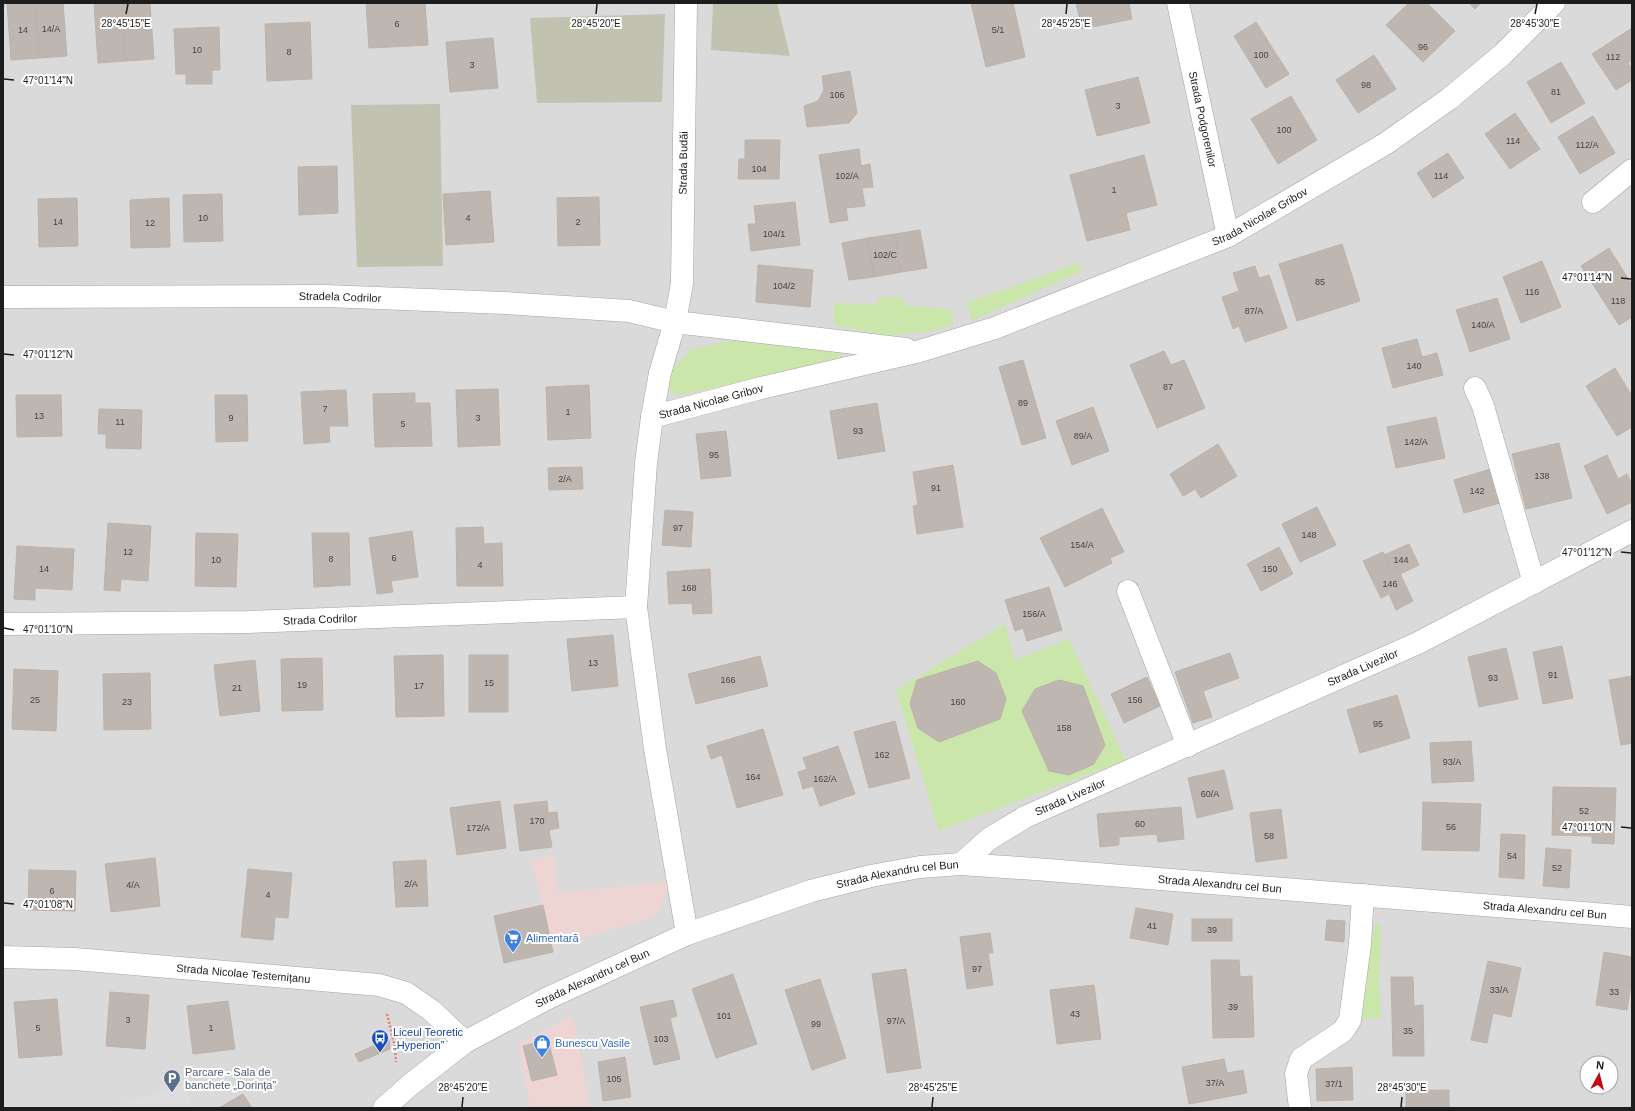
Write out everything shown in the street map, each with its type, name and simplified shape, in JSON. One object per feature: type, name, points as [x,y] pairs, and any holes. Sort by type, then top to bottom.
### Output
[{"type":"street","name":"Strada Budăi","points":[[675,322],[682,283],[686,3]]},
{"type":"street","name":"Strada Podgorenilor","points":[[1178,3],[1228,236]]},
{"type":"street","name":"Strada Nicolae Gribov","points":[[920,351],[675,322],[660,373],[652,417],[761,388],[920,351],[995,328],[1228,236],[1386,144],[1442,103],[1503,54],[1554,3]]},
{"type":"street","points":[[1593,202],[1632,170]]},
{"type":"street","name":"Stradela Codrilor","points":[[3,297],[326,296],[629,311],[675,322]]},
{"type":"street","points":[[1475,388],[1483,406],[1534,583]]},
{"type":"street","points":[[652,417],[646,463],[636,607],[655,749],[687,934]]},
{"type":"street","name":"Strada Livezilor","points":[[961,864],[989,839],[1025,817],[1418,643],[1632,530]]},
{"type":"street","points":[[1128,591],[1188,746]]},
{"type":"street","name":"Strada Codrilor","points":[[3,624],[256,621],[636,607]]},
{"type":"street","name":"Strada Alexandru cel Bun","points":[[384,1108],[410,1084],[464,1042],[548,998],[687,934],[811,891],[870,876],[920,867],[961,864],[1362,895],[1632,918]]},
{"type":"street","points":[[1300,1108],[1296,1074],[1301,1059],[1344,1031],[1350,1020],[1360,944],[1362,895]]},
{"type":"street","name":"Strada Nicolae Testemițanu","points":[[3,957],[75,959],[379,985],[406,993],[431,1010],[464,1042]]},
{"type":"path","points":[[385,1008],[395,1046],[397,1070]]},
{"type":"shaded area","points":[[3,3],[1632,3],[1632,1108],[3,1108]]},
{"type":"shaded area","points":[[713,3],[777,3],[790,56],[711,50]]},
{"type":"shaded area","points":[[665,14],[662,102],[537,103],[530,18]]},
{"type":"shaded area","points":[[440,104],[443,266],[357,267],[351,105]]},
{"type":"shaded area","points":[[554,855],[558,893],[666,882],[667,891],[660,908],[651,918],[552,947],[553,952],[504,963],[494,916],[543,905],[531,860]]},
{"type":"shaded area","points":[[573,1015],[590,1108],[531,1108],[518,1044]]},
{"type":"shaded area","name":"Parcare - Sala de banchete „Dorința”","points":[[185,1085],[192,1108],[106,1108]]},
{"type":"green space","points":[[1078,263],[1082,271],[972,321],[966,303]]},
{"type":"green space","points":[[881,297],[901,297],[906,306],[950,309],[954,324],[937,330],[887,336],[834,325],[834,303],[876,304]]},
{"type":"green space","points":[[730,341],[774,342],[839,350],[842,354],[840,362],[678,395],[669,390],[668,380],[672,370],[692,349]]},
{"type":"green space","points":[[1005,624],[1015,660],[1069,639],[1126,760],[939,831],[896,690]]},
{"type":"green space","points":[[1375,924],[1381,924],[1379,982],[1381,1018],[1358,1020],[1368,952]]},
{"type":"building","points":[[7,3],[36,3],[39,58],[11,60]]},
{"type":"building","points":[[36,3],[63,3],[67,56],[39,58]]},
{"type":"building","points":[[94,3],[122,3],[126,61],[98,63]]},
{"type":"building","points":[[122,3],[150,3],[154,59],[126,61]]},
{"type":"building","points":[[366,3],[425,3],[428,45],[369,48]]},
{"type":"building","points":[[971,3],[1013,3],[1025,57],[986,67]]},
{"type":"building","points":[[1076,3],[1129,3],[1132,19],[1082,29]]},
{"type":"building","points":[[1409,3],[1427,3],[1455,31],[1423,62],[1386,25]]},
{"type":"building","points":[[1469,3],[1481,3],[1475,9]]},
{"type":"building","points":[[310,22],[312,79],[267,81],[265,24]]},
{"type":"building","points":[[1256,22],[1289,74],[1266,88],[1234,36]]},
{"type":"building","points":[[219,27],[220,70],[212,70],[212,84],[186,84],[186,74],[176,74],[174,29]]},
{"type":"building","points":[[1632,28],[1632,60],[1628,63],[1632,69],[1632,80],[1616,90],[1592,54]]},
{"type":"building","points":[[493,38],[498,88],[450,92],[446,42]]},
{"type":"building","points":[[1374,55],[1396,89],[1358,113],[1336,80]]},
{"type":"building","points":[[1561,62],[1585,103],[1551,123],[1527,82]]},
{"type":"building","points":[[850,71],[857,113],[849,123],[807,127],[804,106],[818,101],[824,90],[822,76]]},
{"type":"building","points":[[1138,77],[1150,123],[1097,136],[1085,90]]},
{"type":"building","points":[[1291,96],[1317,140],[1278,164],[1251,119]]},
{"type":"building","points":[[1515,113],[1540,149],[1510,169],[1485,134]]},
{"type":"building","points":[[1593,116],[1615,153],[1580,174],[1558,137]]},
{"type":"building","points":[[745,140],[780,140],[779,179],[738,179],[739,159],[745,159]]},
{"type":"building","points":[[859,149],[861,166],[870,164],[873,187],[862,188],[865,206],[846,208],[848,220],[830,223],[819,155]]},
{"type":"building","points":[[1448,153],[1464,178],[1433,198],[1417,173]]},
{"type":"building","points":[[1144,155],[1157,205],[1126,213],[1130,230],[1087,241],[1070,175]]},
{"type":"building","points":[[337,166],[338,213],[299,215],[298,167]]},
{"type":"building","points":[[490,191],[494,242],[446,245],[443,194]]},
{"type":"building","points":[[222,194],[223,241],[184,242],[183,195]]},
{"type":"building","points":[[599,197],[600,245],[558,246],[557,198]]},
{"type":"building","points":[[77,198],[78,246],[39,247],[38,199]]},
{"type":"building","points":[[169,198],[170,247],[131,248],[130,200]]},
{"type":"building","points":[[795,202],[800,245],[751,251],[748,224],[756,224],[754,206]]},
{"type":"building","points":[[920,230],[927,268],[901,272],[895,234]]},
{"type":"building","points":[[895,234],[901,272],[874,277],[868,238]]},
{"type":"building","points":[[868,238],[874,277],[849,280],[842,243]]},
{"type":"building","points":[[1342,244],[1360,301],[1297,321],[1279,264]]},
{"type":"building","points":[[1609,248],[1632,285],[1632,317],[1619,325],[1581,266]]},
{"type":"building","points":[[1542,261],[1561,307],[1521,323],[1503,277]]},
{"type":"building","points":[[758,265],[813,270],[810,307],[756,302]]},
{"type":"building","points":[[1255,266],[1259,278],[1269,275],[1287,328],[1245,342],[1239,326],[1233,329],[1222,297],[1239,291],[1233,273]]},
{"type":"building","points":[[1497,298],[1510,339],[1470,352],[1456,310]]},
{"type":"building","points":[[1417,339],[1422,357],[1437,353],[1443,375],[1393,388],[1382,348]]},
{"type":"building","points":[[1164,351],[1171,365],[1184,360],[1205,408],[1157,428],[1130,365]]},
{"type":"building","points":[[1023,360],[1046,438],[1022,445],[999,367]]},
{"type":"building","points":[[1615,368],[1632,396],[1632,427],[1617,436],[1586,386]]},
{"type":"building","points":[[589,385],[591,438],[548,440],[546,387]]},
{"type":"building","points":[[498,389],[500,445],[458,447],[456,390]]},
{"type":"building","points":[[346,390],[348,426],[329,426],[330,442],[304,444],[301,392]]},
{"type":"building","points":[[415,393],[415,403],[430,403],[432,446],[375,447],[373,394]]},
{"type":"building","points":[[16,395],[61,395],[62,436],[17,437]]},
{"type":"building","points":[[215,395],[247,395],[248,441],[216,442]]},
{"type":"building","points":[[877,403],[885,451],[838,459],[830,411]]},
{"type":"building","points":[[1093,407],[1109,451],[1072,465],[1056,421]]},
{"type":"building","points":[[99,409],[142,410],[141,449],[106,448],[106,434],[98,434]]},
{"type":"building","points":[[1436,417],[1445,458],[1396,468],[1387,427]]},
{"type":"building","points":[[726,431],[731,476],[701,479],[696,434]]},
{"type":"building","points":[[1559,443],[1572,498],[1526,509],[1512,454]]},
{"type":"building","points":[[1218,444],[1237,476],[1201,498],[1195,489],[1183,496],[1170,474]]},
{"type":"building","points":[[1607,455],[1618,479],[1627,474],[1632,485],[1632,502],[1607,514],[1584,466]]},
{"type":"building","points":[[953,465],[963,527],[917,534],[913,506],[918,505],[913,472]]},
{"type":"building","points":[[582,467],[583,489],[549,490],[548,468]]},
{"type":"building","points":[[1491,469],[1500,503],[1464,513],[1454,480]]},
{"type":"building","points":[[1317,507],[1336,545],[1300,562],[1282,524]]},
{"type":"building","points":[[1102,508],[1124,552],[1110,558],[1112,563],[1065,587],[1040,538]]},
{"type":"building","points":[[665,510],[693,512],[691,547],[662,545]]},
{"type":"building","points":[[108,523],[151,526],[148,581],[121,579],[120,591],[104,590]]},
{"type":"building","points":[[483,527],[484,544],[502,543],[503,586],[457,586],[456,528]]},
{"type":"building","points":[[412,531],[418,577],[391,581],[393,592],[377,594],[369,538]]},
{"type":"building","points":[[196,533],[238,534],[236,587],[195,586]]},
{"type":"building","points":[[312,533],[349,533],[350,585],[314,587]]},
{"type":"building","points":[[1409,544],[1419,565],[1400,574],[1397,567],[1391,570],[1384,555]]},
{"type":"building","points":[[17,546],[74,549],[72,590],[35,588],[35,600],[14,599]]},
{"type":"building","points":[[1279,547],[1293,574],[1261,591],[1247,564]]},
{"type":"building","points":[[1383,552],[1391,570],[1397,567],[1413,601],[1396,610],[1389,594],[1381,598],[1363,561]]},
{"type":"building","points":[[710,569],[712,613],[693,614],[692,603],[669,604],[667,572]]},
{"type":"building","points":[[1049,587],[1062,630],[1027,641],[1023,628],[1015,631],[1005,600]]},
{"type":"building","points":[[613,635],[618,686],[572,691],[567,639]]},
{"type":"building","points":[[1562,646],[1573,698],[1543,704],[1533,652]]},
{"type":"building","points":[[1506,648],[1518,699],[1479,707],[1468,657]]},
{"type":"building","points":[[1230,653],[1239,678],[1203,691],[1212,717],[1193,723],[1175,672]]},
{"type":"building","points":[[443,655],[444,716],[396,717],[394,656]]},
{"type":"building","points":[[469,655],[508,655],[508,712],[469,712]]},
{"type":"building","points":[[760,656],[768,686],[696,704],[688,674]]},
{"type":"building","points":[[322,658],[323,710],[282,711],[281,659]]},
{"type":"building","points":[[255,660],[260,711],[220,716],[214,665]]},
{"type":"building","points":[[978,661],[996,673],[1006,699],[1000,719],[939,742],[918,728],[910,704],[917,680]]},
{"type":"building","points":[[14,669],[58,671],[56,731],[12,729]]},
{"type":"building","points":[[150,673],[151,729],[104,730],[103,674]]},
{"type":"building","points":[[1632,676],[1632,743],[1621,745],[1609,680]]},
{"type":"building","points":[[1147,677],[1160,706],[1124,723],[1111,694]]},
{"type":"building","points":[[1059,680],[1083,686],[1105,745],[1094,764],[1069,775],[1049,771],[1022,711],[1035,689]]},
{"type":"building","points":[[1397,695],[1410,738],[1360,753],[1347,710]]},
{"type":"building","points":[[895,721],[910,778],[869,788],[854,732]]},
{"type":"building","points":[[763,729],[783,795],[737,808],[722,755],[711,759],[707,746]]},
{"type":"building","points":[[1471,741],[1474,781],[1432,783],[1430,743]]},
{"type":"building","points":[[838,746],[855,794],[820,806],[813,786],[803,789],[798,772],[807,769],[803,758]]},
{"type":"building","points":[[1224,770],[1233,809],[1197,818],[1188,778]]},
{"type":"building","points":[[1553,787],[1616,788],[1614,844],[1592,843],[1592,836],[1552,835]]},
{"type":"building","points":[[500,801],[506,848],[457,855],[450,808]]},
{"type":"building","points":[[547,801],[548,813],[557,812],[559,828],[549,830],[552,847],[520,851],[514,805]]},
{"type":"building","points":[[1423,802],[1481,804],[1479,851],[1422,850]]},
{"type":"building","points":[[1181,807],[1184,839],[1158,842],[1157,834],[1119,837],[1119,845],[1100,847],[1097,814]]},
{"type":"building","points":[[1281,809],[1287,858],[1256,862],[1250,813]]},
{"type":"building","points":[[1501,834],[1525,835],[1524,879],[1499,877]]},
{"type":"building","points":[[1546,848],[1571,850],[1569,888],[1543,886]]},
{"type":"building","points":[[155,858],[160,906],[111,912],[105,864]]},
{"type":"building","points":[[426,860],[428,906],[396,907],[393,862]]},
{"type":"building","points":[[248,869],[292,873],[288,918],[275,917],[273,940],[241,937]]},
{"type":"building","points":[[29,870],[76,871],[75,911],[28,910]]},
{"type":"building","points":[[543,905],[553,952],[504,963],[494,916]]},
{"type":"building","points":[[1136,908],[1173,914],[1168,945],[1130,938]]},
{"type":"building","points":[[1192,919],[1232,919],[1232,941],[1192,941]]},
{"type":"building","points":[[1327,920],[1345,921],[1344,942],[1325,940]]},
{"type":"building","points":[[990,933],[993,953],[988,953],[993,985],[967,989],[960,937]]},
{"type":"building","points":[[1604,952],[1632,957],[1632,978],[1627,1010],[1596,1005]]},
{"type":"building","points":[[1211,960],[1239,960],[1240,977],[1252,976],[1254,1037],[1213,1038]]},
{"type":"building","points":[[1488,961],[1521,968],[1511,1017],[1493,1013],[1487,1043],[1471,1040]]},
{"type":"building","points":[[906,969],[921,1068],[887,1073],[872,974]]},
{"type":"building","points":[[733,974],[757,1044],[716,1058],[692,989]]},
{"type":"building","points":[[1391,977],[1413,977],[1414,1006],[1423,1005],[1424,1056],[1393,1056]]},
{"type":"building","points":[[820,979],[846,1058],[812,1070],[785,990]]},
{"type":"building","points":[[1094,985],[1101,1039],[1057,1044],[1050,990]]},
{"type":"building","points":[[110,992],[149,995],[145,1049],[106,1046]]},
{"type":"building","points":[[57,999],[62,1055],[19,1058],[14,1002]]},
{"type":"building","points":[[673,1000],[677,1016],[670,1018],[680,1059],[654,1065],[640,1007]]},
{"type":"building","points":[[228,1001],[235,1049],[193,1054],[187,1006]]},
{"type":"building","points":[[389,1039],[390,1049],[359,1062],[355,1054]]},
{"type":"building","points":[[548,1040],[557,1075],[532,1081],[523,1046]]},
{"type":"building","points":[[625,1057],[631,1097],[603,1101],[598,1062]]},
{"type":"building","points":[[1224,1059],[1227,1073],[1243,1070],[1247,1093],[1189,1104],[1182,1067]]},
{"type":"building","points":[[1352,1067],[1353,1100],[1317,1101],[1316,1069]]},
{"type":"building","points":[[1449,1090],[1449,1108],[1406,1108],[1406,1091]]},
{"type":"building","points":[[243,1094],[252,1108],[219,1108]]},
{"type":"place","name":"Alimentară","points":[[513,953]]},
{"type":"place","name":"Liceul Teoretic „Hyperion”","points":[[380,1053]]},
{"type":"place","name":"Bunescu Vasile","points":[[542,1058]]},
{"type":"place","name":"Parcare - Sala de banchete „Dorința”","points":[[172,1093]]}]
